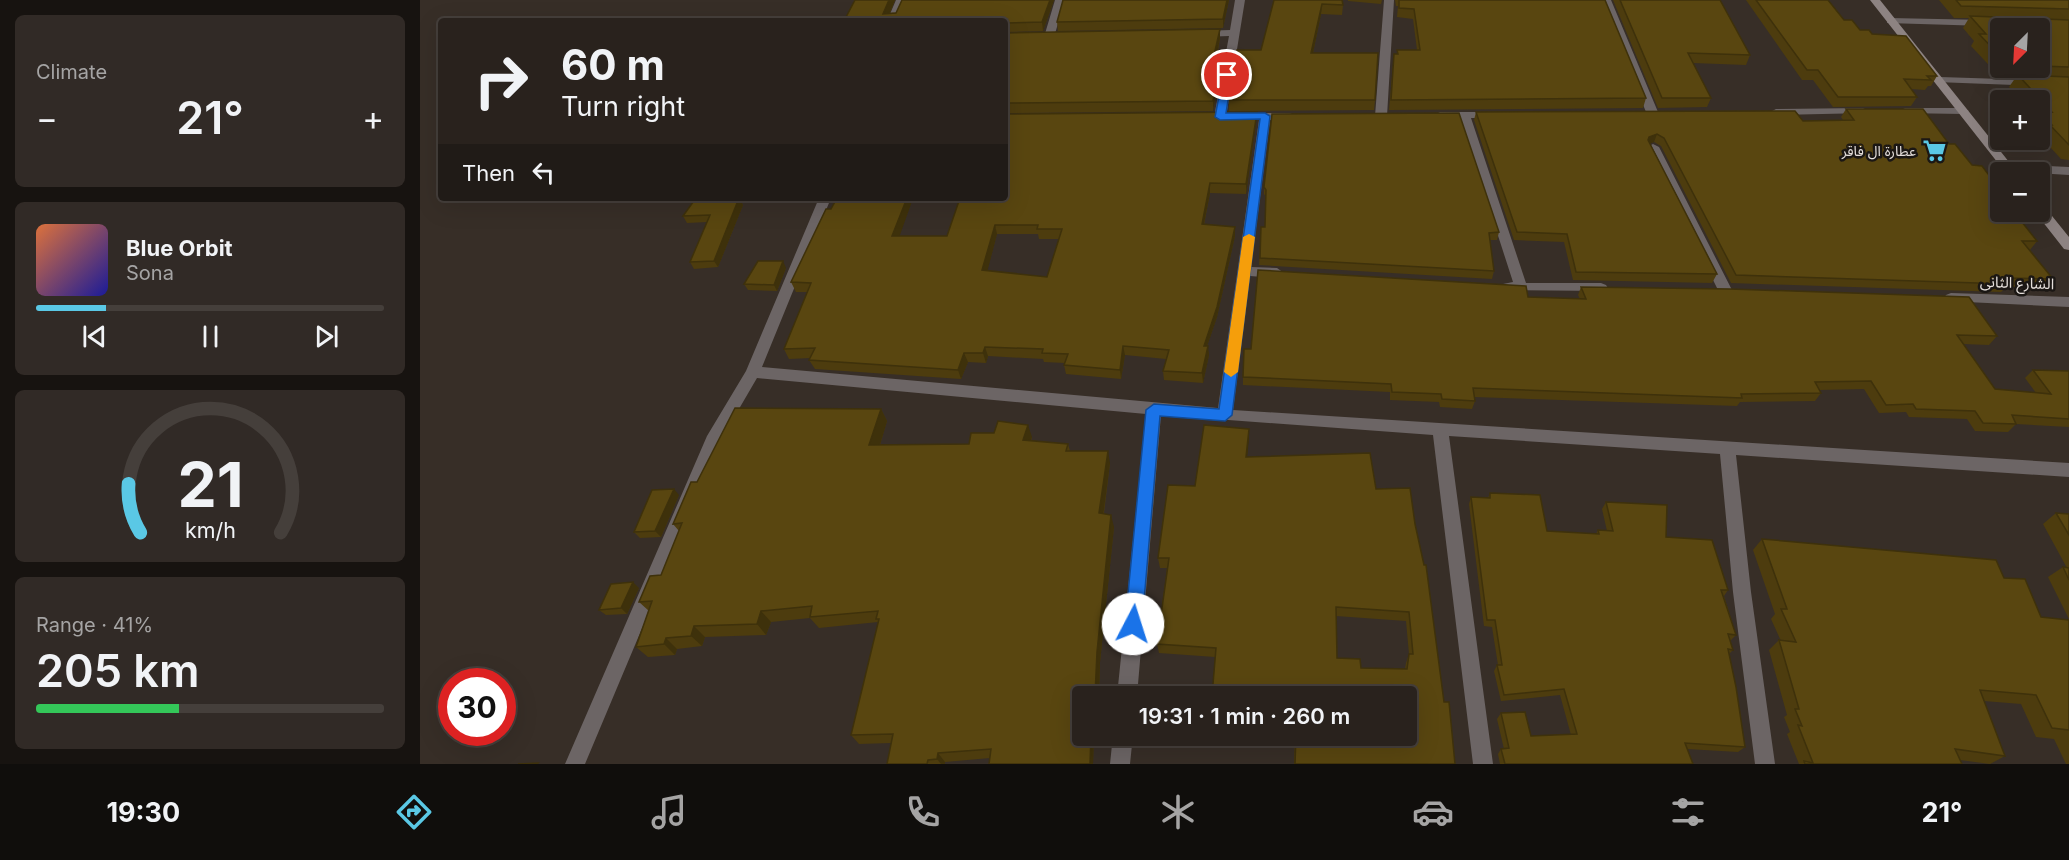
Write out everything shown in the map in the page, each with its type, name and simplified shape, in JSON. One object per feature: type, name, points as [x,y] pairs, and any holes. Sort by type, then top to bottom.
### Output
[{"type":"street","points":[[893,18],[901,0]]},
{"type":"street","points":[[1060,0],[1043,37],[1060,36]]},
{"type":"street","points":[[1240,0],[1214,117],[1300,116]]},
{"type":"street","points":[[1381,116],[1389,0]]},
{"type":"street","points":[[1606,0],[1652,113]]},
{"type":"street","points":[[1875,0],[2003,162]]},
{"type":"street","points":[[1890,21],[1990,24]]},
{"type":"street","points":[[1188,34],[1234,33]]},
{"type":"street","points":[[1940,80],[2069,84]]},
{"type":"street","points":[[1760,112],[1964,111]]},
{"type":"street","points":[[1429,115],[1511,115]]},
{"type":"street","points":[[1464,115],[1521,287]]},
{"type":"street","points":[[1225,415],[1265,116]]},
{"type":"street","points":[[1653,147],[1725,290]]},
{"type":"street","points":[[2050,171],[2069,171]]},
{"type":"street","points":[[575,764],[715,436],[753,372],[824,201]]},
{"type":"street","points":[[2050,222],[2069,246]]},
{"type":"street","points":[[1244,271],[1290,274]]},
{"type":"street","points":[[1498,286],[1617,288]]},
{"type":"street","name":"الشارع الثانى","points":[[1938,297],[2069,302]]},
{"type":"street","points":[[753,372],[1154,410],[2069,470]]},
{"type":"street","points":[[1127,686],[1154,410]]},
{"type":"street","points":[[1440,428],[1483,764]]},
{"type":"street","points":[[1727,448],[1742,592],[1765,764]]},
{"type":"street","points":[[1120,764],[1122,746]]},
{"type":"building","points":[[855,0],[889,0],[883,14],[896,13],[902,0],[1050,0],[1042,22],[1008,23],[1008,18],[846,18]]},
{"type":"building","points":[[1063,0],[1227,0],[1223,19],[1057,22]]},
{"type":"building","points":[[1274,0],[1342,0],[1343,5],[1322,4],[1311,53],[1378,53],[1375,100],[1229,100],[1237,50],[1261,50]]},
{"type":"building","points":[[1399,0],[1605,0],[1646,98],[1391,100],[1394,54],[1398,54],[1397,50],[1420,50],[1414,9],[1399,8]]},
{"type":"building","points":[[1620,0],[1720,0],[1750,55],[1688,53],[1711,98],[1662,98]]},
{"type":"building","points":[[1756,0],[1828,0],[1844,20],[1852,20],[1860,30],[1869,30],[1872,34],[1906,36],[1937,76],[1927,76],[1931,80],[1904,79],[1917,97],[1838,97],[1818,70],[1807,70]]},
{"type":"building","points":[[1956,0],[2069,0],[2069,9],[1961,6]]},
{"type":"building","points":[[1970,16],[2020,18],[1990,18],[1990,46],[1979,34],[1986,34]]},
{"type":"building","points":[[2050,19],[2069,20],[2069,67],[2050,66]]},
{"type":"building","points":[[1220,29],[1215,51],[1222,51],[1213,101],[1008,103],[1008,33]]},
{"type":"building","points":[[2069,77],[2069,145],[2050,125],[2052,125],[2050,112],[2052,112],[2050,90],[2032,90],[2021,78]]},
{"type":"building","points":[[1846,109],[1923,109],[1949,144],[1955,144],[1972,165],[1982,166],[1990,177],[1990,222],[2022,222],[2037,241],[2022,241],[2053,279],[2004,278],[2008,284],[1736,275],[1664,138],[1657,134],[1649,137],[1648,140],[1717,274],[1576,272],[1567,234],[1517,232],[1476,112],[1795,111],[1803,121],[1854,120]]},
{"type":"building","points":[[1257,112],[1246,184],[1210,183],[1202,224],[1235,227],[1217,307],[1204,346],[1208,346],[1202,373],[1163,371],[1169,350],[1123,346],[1120,370],[1064,365],[1068,354],[1042,353],[1043,349],[985,347],[983,353],[964,353],[958,370],[809,360],[815,348],[784,349],[811,283],[791,282],[826,209],[831,209],[835,201],[906,201],[892,236],[947,236],[959,201],[1008,201],[1008,114]],"holes":[[[995,225],[1038,225],[1037,229],[1062,229],[1047,277],[982,270]]]},
{"type":"building","points":[[1459,113],[1499,232],[1489,233],[1494,271],[1260,258],[1261,227],[1265,227],[1266,190],[1264,187],[1272,114]]},
{"type":"building","points":[[694,201],[738,201],[714,261],[690,262],[710,215],[683,216]]},
{"type":"building","points":[[758,261],[783,261],[774,285],[744,284]]},
{"type":"building","points":[[1258,270],[1526,286],[1528,297],[1586,299],[1581,287],[1730,289],[1969,297],[1997,336],[1957,335],[1995,389],[2051,394],[2033,370],[2069,371],[2069,419],[2012,415],[2016,424],[1983,423],[1975,411],[1916,409],[1913,404],[1886,405],[1871,381],[1815,382],[1821,393],[1741,394],[1742,398],[1473,388],[1475,401],[1442,399],[1441,394],[1392,392],[1391,384],[1243,377],[1244,349],[1251,349]]},
{"type":"building","points":[[735,408],[881,409],[869,445],[969,444],[971,433],[994,433],[998,421],[1028,425],[1023,440],[1068,444],[1066,451],[1108,451],[1099,513],[1111,515],[1095,686],[1072,686],[1072,746],[1091,746],[1090,764],[989,764],[991,749],[938,753],[937,759],[928,760],[927,764],[887,764],[893,734],[851,735],[879,619],[876,619],[878,611],[810,617],[812,606],[761,611],[757,624],[694,626],[691,636],[666,638],[664,644],[636,647],[652,601],[639,602],[650,576],[661,575],[682,523],[673,524],[691,482],[697,482]]},
{"type":"building","points":[[1204,425],[1249,429],[1246,457],[1370,453],[1376,489],[1410,488],[1415,524],[1424,565],[1426,565],[1444,702],[1449,702],[1455,764],[1295,764],[1296,746],[1417,746],[1417,686],[1213,686],[1216,648],[1157,644],[1169,558],[1158,558],[1168,485],[1195,486]],"holes":[[[1336,607],[1409,612],[1413,654],[1409,654],[1407,669],[1361,668],[1360,659],[1337,658]]]},
{"type":"building","points":[[674,489],[655,531],[634,532],[652,490]]},
{"type":"building","points":[[1490,493],[1540,495],[1547,531],[1599,534],[1598,530],[1613,531],[1606,502],[1667,505],[1666,537],[1712,540],[1728,590],[1721,590],[1736,635],[1728,634],[1733,650],[1728,649],[1745,747],[1685,743],[1693,764],[1505,764],[1501,749],[1509,748],[1501,713],[1525,712],[1531,736],[1577,734],[1564,689],[1504,695],[1497,665],[1502,665],[1495,620],[1487,620],[1471,497],[1490,498]]},
{"type":"building","points":[[2056,513],[2069,514],[2069,535]]},
{"type":"building","points":[[1762,539],[1996,560],[2004,578],[2025,579],[2041,617],[2069,620],[2069,730],[2052,728],[2036,695],[1980,690],[2005,756],[1955,749],[1962,764],[1805,764],[1804,761],[1813,763],[1798,725],[1802,726],[1795,709],[1799,709],[1779,640],[1796,642],[1781,609],[1787,609]]},
{"type":"building","points":[[2063,567],[2069,568],[2069,580]]},
{"type":"building","points":[[633,582],[621,608],[599,610],[611,584]]},
{"type":"slow traffic","points":[[1231,372],[1249,237]]},
{"type":"place","name":"عطارة ال فاقر","points":[[1934,151]]},
{"type":"route","points":[[1133,624],[1154,410],[1225,415],[1265,116],[1220,117],[1227,75]]}]
